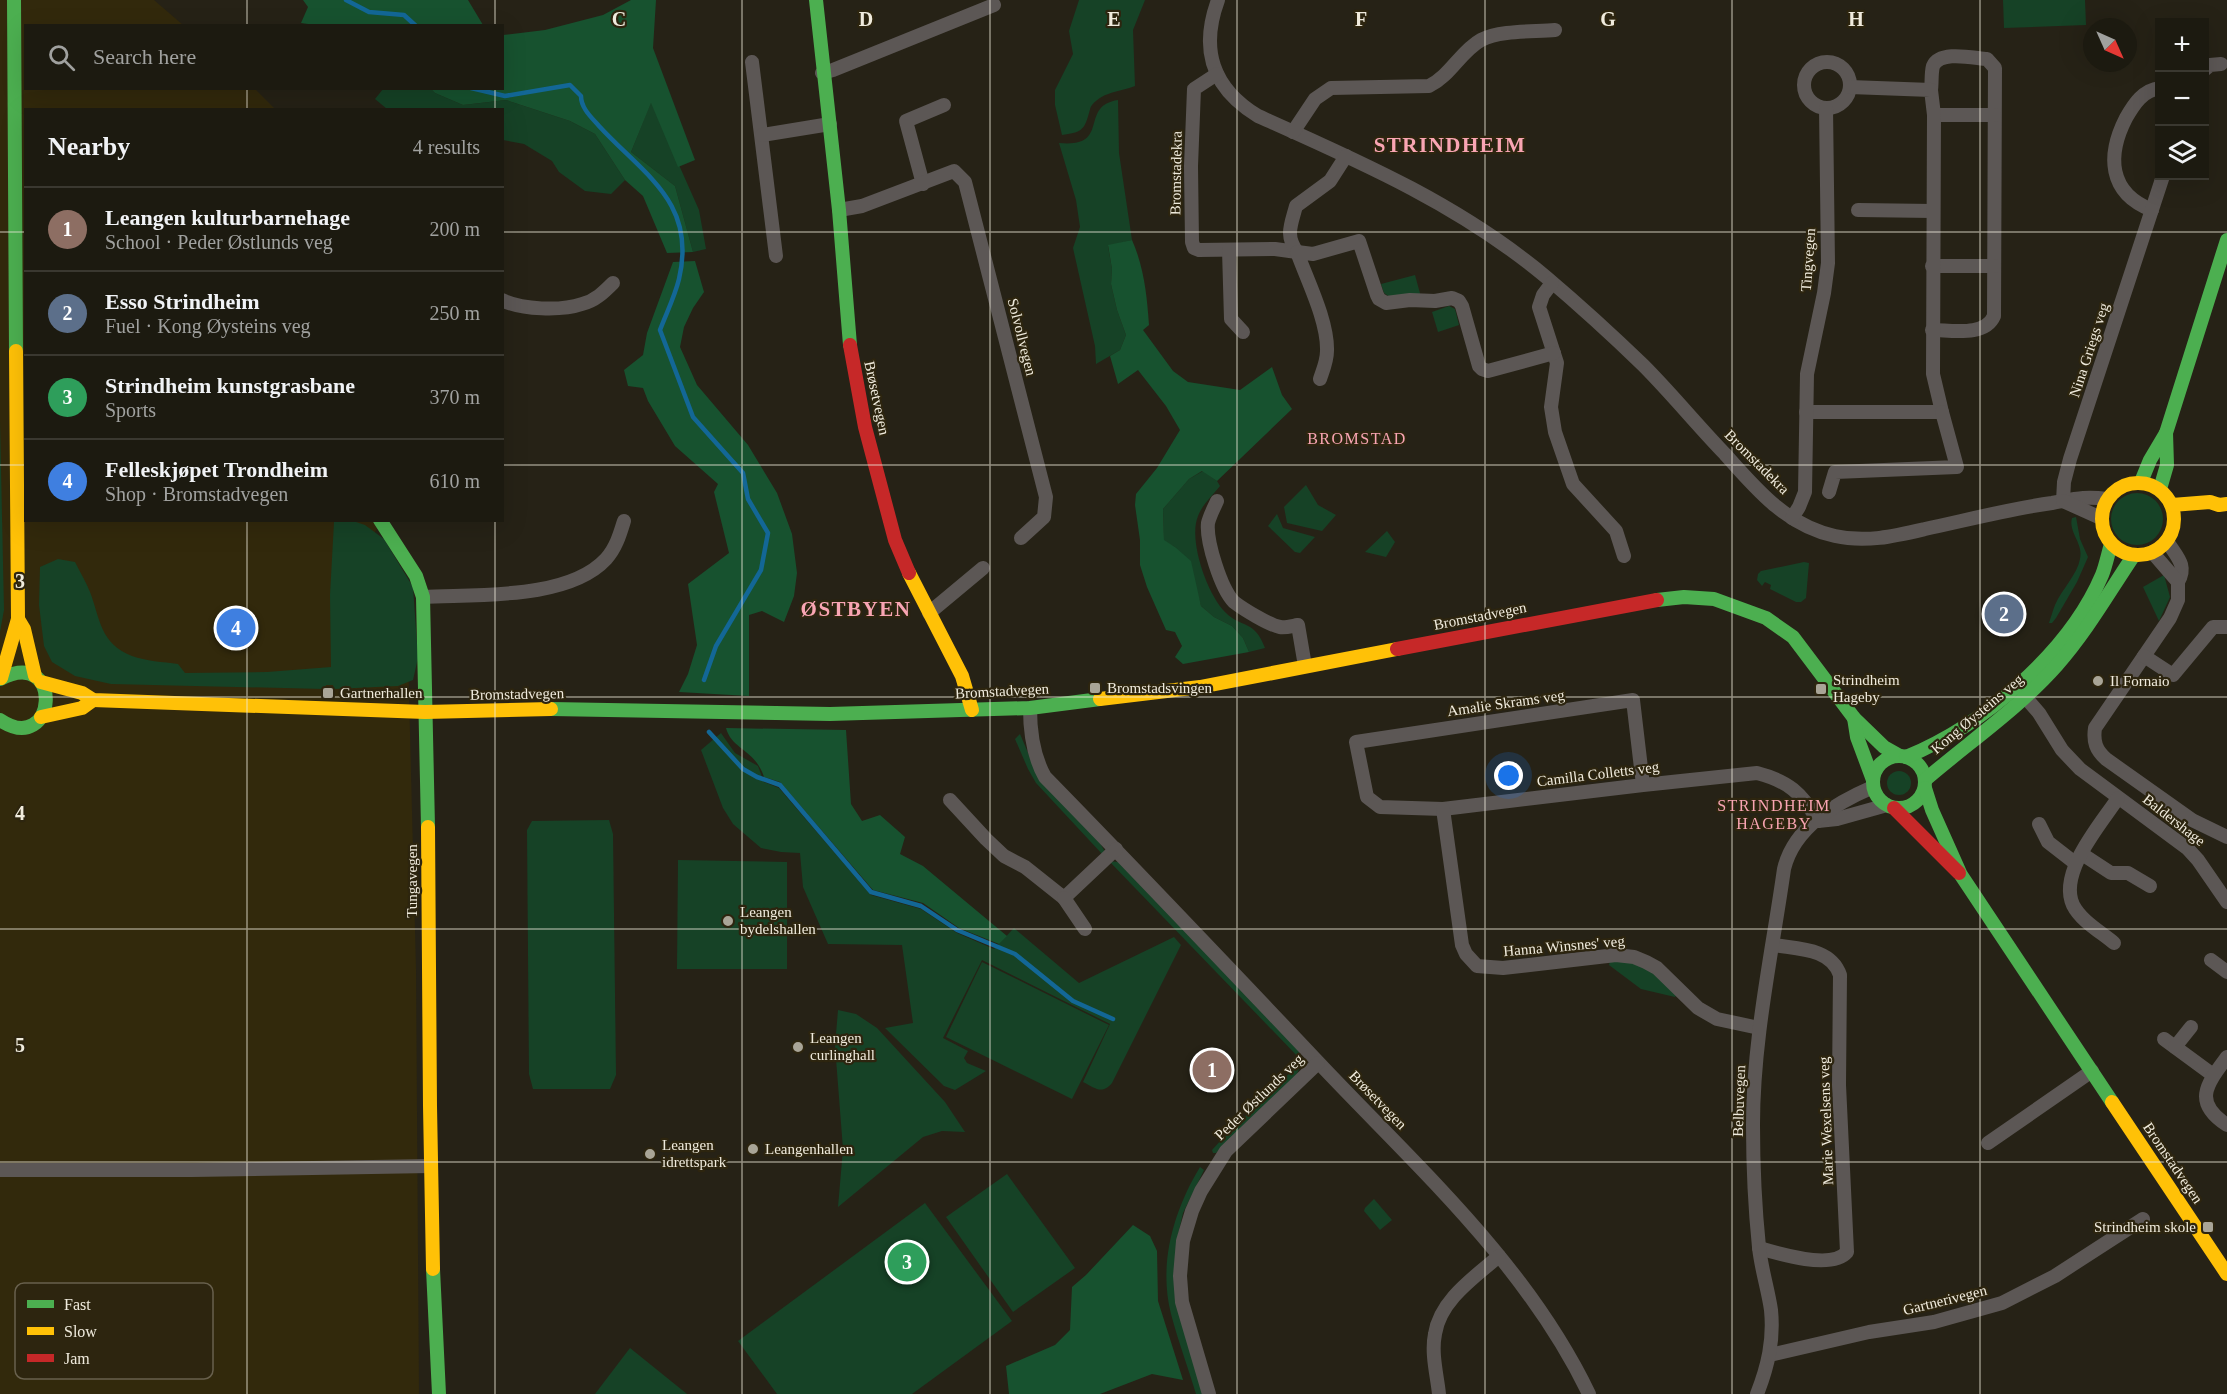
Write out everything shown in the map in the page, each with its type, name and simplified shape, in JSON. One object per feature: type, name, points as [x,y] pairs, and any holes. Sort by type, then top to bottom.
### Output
[{"type":"street","points":[[1,679],[13,629],[18,619],[14,0]]},
{"type":"street","name":"Brøsetvegen","points":[[816,0],[822,73],[839,210],[850,348],[865,427],[905,565],[962,676],[972,710]]},
{"type":"street","name":"Bromstadekra","points":[[1218,0],[1210,28],[1211,58],[1217,74],[1229,93],[1246,109],[1445,206],[1508,248],[1552,283],[1643,366],[1765,498],[1792,518],[1822,533],[1867,540],[2085,496],[2107,499]]},
{"type":"street","points":[[822,73],[994,5]]},
{"type":"street","points":[[1293,132],[1315,99],[1331,88],[1429,86],[1481,40],[1496,35],[1555,30]]},
{"type":"street","points":[[1829,492],[1835,472],[1957,466],[1933,374],[1932,330],[1932,266],[1934,115],[1931,90],[1933,68],[1937,61],[1946,57],[1987,59],[1995,68],[1994,316],[1990,323],[1977,330],[1932,330]]},
{"type":"street","points":[[1827,61],[1843,68],[1848,76],[1850,87],[1843,101],[1826,108],[1810,101],[1803,87],[1805,76],[1810,68],[1827,61]]},
{"type":"street","points":[[752,62],[776,256]]},
{"type":"street","points":[[2209,66],[2220,64]]},
{"type":"street","name":"Bromstadekra","points":[[1217,74],[1194,89],[1191,166],[1194,248],[1198,250],[1275,249],[1313,254],[1359,241],[1377,295],[1382,302],[1448,298],[1455,299],[1462,306],[1479,366],[1485,371],[1554,353]]},
{"type":"street","points":[[1850,87],[1931,90]]},
{"type":"street","points":[[2152,210],[2141,206],[2127,194],[2117,177],[2113,157],[2120,131],[2135,104],[2146,92],[2155,89]]},
{"type":"street","points":[[923,184],[906,121],[944,105]]},
{"type":"street","name":"Tingvegen","points":[[1792,518],[1805,492],[1809,359],[1824,293],[1828,263],[1826,108]]},
{"type":"street","points":[[1934,115],[1994,115]]},
{"type":"street","points":[[762,135],[830,124]]},
{"type":"street","points":[[1320,379],[1327,354],[1323,323],[1289,235],[1296,206],[1330,181],[1346,156]]},
{"type":"street","name":"Solvollvegen","points":[[839,210],[862,206],[954,171],[965,182],[1046,497],[1044,517],[1021,538]]},
{"type":"street","name":"Nina Griegs veg","points":[[2063,501],[2064,482],[2070,459],[2162,180]]},
{"type":"street","points":[[1858,210],[1933,211]]},
{"type":"street","points":[[2141,482],[2150,460],[2166,434],[2227,240]]},
{"type":"street","points":[[1229,250],[1231,319],[1243,332]]},
{"type":"street","points":[[1932,266],[1994,266]]},
{"type":"street","points":[[504,301],[519,307],[570,307],[593,300],[613,283]]},
{"type":"street","points":[[1552,283],[1543,295],[1539,308],[1554,353],[1557,374],[1552,399],[1552,419],[1569,474],[1578,491],[1616,531],[1624,556]]},
{"type":"street","points":[[1806,412],[1942,412]]},
{"type":"street","points":[[2160,489],[2167,465],[2166,434]]},
{"type":"street","points":[[2184,520],[2160,489],[2141,482],[2120,487],[2107,499],[2101,518],[2102,527],[2111,544],[2117,549],[2134,555],[2152,552],[2167,541],[2184,520],[2210,513],[2223,504]]},
{"type":"street","points":[[1217,501],[1211,514],[1210,546],[1224,586],[1234,602],[1273,625],[1282,628],[1298,625],[1305,666]]},
{"type":"street","points":[[2063,501],[2101,518]]},
{"type":"street","points":[[2172,505],[2210,502],[2223,504]]},
{"type":"street","points":[[423,597],[547,589],[575,581],[607,558],[619,537],[624,521]]},
{"type":"street","name":"Tungavegen","points":[[381,522],[416,576],[423,597],[434,1305],[439,1394]]},
{"type":"street","points":[[2167,541],[2182,565],[2183,573],[2178,582]]},
{"type":"street","name":"Kong Øysteins veg","points":[[1903,757],[1933,748],[1971,724],[2008,695],[2034,670],[2086,604],[2105,565],[2111,544]]},
{"type":"street","points":[[2152,552],[2178,582],[2180,590],[2175,608],[2095,728],[2094,742],[2096,748],[2106,759],[2192,820],[2227,837]]},
{"type":"street","name":"Kong Øysteins veg","points":[[1925,784],[2025,697],[2075,644],[2134,555]]},
{"type":"street","points":[[930,613],[983,568]]},
{"type":"street","name":"Bromstadvegen","points":[[1,679],[17,671],[82,693],[93,700],[425,712],[561,709],[830,714],[1030,708],[1200,687],[1651,601],[1684,597],[1714,599],[1766,618],[1792,637],[1819,668],[1854,718],[1884,747],[1903,757]]},
{"type":"street","points":[[18,619],[24,629],[38,679],[48,698],[47,706],[41,717]]},
{"type":"street","points":[[2144,656],[2173,675],[2213,627],[2227,627]]},
{"type":"street","name":"Brøsetvegen","points":[[953,711],[955,663]]},
{"type":"street","name":"Baldershage","points":[[2025,697],[2071,759],[2092,778],[2188,849],[2227,902]]},
{"type":"street","name":"Bromstadvegen","points":[[0,720],[14,727],[23,728],[41,717],[82,708],[93,700]]},
{"type":"street","name":"Amalie Skrams veg","points":[[1366,797],[1356,742],[1633,700],[1642,784]]},
{"type":"street","name":"Brøsetvegen","points":[[1030,708],[1030,729],[1035,753],[1046,777],[1449,1198],[1499,1256],[1544,1318],[1589,1394]]},
{"type":"street","name":"Bromstadvegen","points":[[1854,718],[1857,737],[1873,784]]},
{"type":"street","points":[[1818,821],[1890,807],[1910,806],[1922,795],[1925,784],[1919,765],[1903,757],[1894,757],[1882,763],[1875,774],[1873,784],[1880,800],[1890,807]]},
{"type":"street","name":"Camilla Colletts veg","points":[[1366,797],[1380,807],[1443,809],[1642,784],[1757,773],[1774,777],[1790,786],[1810,806],[1818,821]]},
{"type":"street","name":"Belbuvegen","points":[[1757,1394],[1770,1355],[1771,1310],[1759,1248],[1753,1126],[1759,1028],[1787,858],[1798,837],[1831,809],[1873,784]]},
{"type":"street","name":"Bromstadvegen","points":[[1925,784],[1931,808],[1961,875],[2227,1274]]},
{"type":"street","name":"Baldershage","points":[[2114,943],[2086,920],[2073,905],[2070,886],[2078,859],[2118,798]]},
{"type":"street","points":[[950,800],[1000,852],[1025,867],[1064,898],[1085,929]]},
{"type":"street","name":"Bromstadvegen","points":[[1890,807],[1909,821],[1939,856],[1961,875]]},
{"type":"street","name":"Hanna Winsnes' veg","points":[[1443,809],[1462,945],[1466,954],[1477,966],[1503,968],[1616,955],[1634,957],[1657,968],[1698,1008],[1717,1019],[1759,1028]]},
{"type":"street","points":[[2040,824],[2048,842],[2078,859],[2111,873],[2128,873],[2151,886]]},
{"type":"street","points":[[1064,898],[1116,849]]},
{"type":"street","name":"Marie Wexelsens veg","points":[[1759,1248],[1811,1260],[1826,1260],[1844,1256],[1847,1252],[1839,1085],[1840,975],[1833,960],[1810,951],[1774,945]]},
{"type":"street","points":[[2211,960],[2227,972]]},
{"type":"street","points":[[2191,1027],[2170,1043],[2213,1075]]},
{"type":"street","points":[[2227,1057],[2207,1087],[2206,1101],[2214,1116],[2227,1125]]},
{"type":"street","name":"Peder Østlunds veg","points":[[1209,1394],[1182,1302],[1180,1276],[1182,1253],[1192,1211],[1201,1191],[1226,1151],[1318,1063]]},
{"type":"street","points":[[1988,1143],[2092,1071]]},
{"type":"street","points":[[0,1170],[432,1166]]},
{"type":"street","name":"Gartnerivegen","points":[[1770,1355],[1869,1332],[1934,1322],[2002,1303],[2055,1276],[2144,1219]]},
{"type":"street","points":[[1439,1394],[1434,1348],[1438,1321],[1453,1298],[1499,1256]]},
{"type":"shaded area","points":[[0,0],[154,0],[182,24],[24,24],[24,90],[256,90],[274,108],[24,108],[24,522],[381,522],[373,535],[406,575],[416,969],[419,1394],[0,1394]]},
{"type":"green space","points":[[303,0],[468,0],[482,24],[301,23],[308,7]]},
{"type":"green space","points":[[631,0],[656,0],[653,48],[695,160],[678,167],[651,103],[631,152],[675,186],[693,252],[667,253],[643,196],[625,180],[595,134],[570,121],[506,100],[463,105],[432,90],[504,90],[504,35],[545,30],[603,15]]},
{"type":"green space","points":[[1079,0],[1145,0],[1133,30],[1135,86],[1112,92],[1097,100],[1091,106],[1083,128],[1077,132],[1062,135],[1055,105],[1055,90],[1073,54],[1069,31]]},
{"type":"green space","points":[[2003,0],[2085,0],[2086,18],[2083,18],[2083,25],[2004,28]]},
{"type":"green space","points":[[382,90],[432,90],[463,105],[506,100],[570,121],[595,134],[625,180],[611,194],[585,191],[559,172],[552,161],[524,144],[504,140],[504,108],[386,108],[375,99]]},
{"type":"green space","points":[[1118,100],[1119,153],[1132,240],[1108,246],[1112,269],[1111,284],[1126,335],[1120,350],[1096,364],[1095,346],[1073,248],[1080,227],[1076,200],[1059,143],[1075,143],[1085,139],[1090,133],[1099,110],[1106,104]]},
{"type":"green space","points":[[651,102],[699,210],[706,249],[693,252],[675,186],[631,152]]},
{"type":"green space","points":[[1132,240],[1146,292],[1149,325],[1143,330],[1173,371],[1188,382],[1240,390],[1272,367],[1282,395],[1292,409],[1217,481],[1202,471],[1189,479],[1163,509],[1164,540],[1191,561],[1201,606],[1214,617],[1232,626],[1243,638],[1249,652],[1183,664],[1175,657],[1182,646],[1175,632],[1166,630],[1140,565],[1136,494],[1157,468],[1180,430],[1166,406],[1138,370],[1118,384],[1110,356],[1120,350],[1126,335],[1111,284],[1112,269],[1108,245]]},
{"type":"green space","points":[[695,261],[704,292],[684,327],[680,347],[697,385],[748,445],[777,493],[792,534],[797,573],[794,596],[784,622],[762,611],[749,615],[749,696],[679,692],[688,674],[697,645],[688,584],[729,553],[714,492],[718,484],[675,446],[648,401],[643,388],[628,386],[624,370],[643,355],[647,333],[673,262]]},
{"type":"green space","points":[[1415,275],[1421,297],[1403,294],[1390,297],[1384,293],[1381,284]]},
{"type":"green space","points":[[1449,306],[1455,309],[1459,325],[1438,332],[1432,312]]},
{"type":"green space","points":[[0,421],[4,610],[0,632]]},
{"type":"green space","points":[[1203,471],[1220,486],[1198,516],[1195,539],[1201,566],[1218,604],[1231,617],[1252,628],[1265,648],[1249,652],[1243,638],[1232,626],[1214,617],[1201,606],[1196,588],[1175,547],[1164,541],[1163,509],[1189,479]]},
{"type":"green space","points":[[1306,485],[1318,505],[1336,515],[1322,531],[1287,523],[1284,507]]},
{"type":"green space","points":[[2132,493],[2142,493],[2156,500],[2163,519],[2156,538],[2142,545],[2132,545],[2122,541],[2115,534],[2111,524],[2111,514],[2115,504],[2122,497]]},
{"type":"green space","points":[[1277,514],[1283,528],[1315,537],[1300,553],[1295,552],[1268,526]]},
{"type":"green space","points":[[2076,517],[2080,539],[2088,557],[2077,582],[2056,618],[2049,623],[2055,605],[2076,571],[2080,559],[2080,548],[2071,523],[2072,518]]},
{"type":"green space","points":[[334,522],[356,522],[365,525],[384,539],[413,587],[418,658],[413,680],[398,686],[334,689],[333,685],[326,685],[325,689],[111,684],[75,676],[52,662],[44,646],[39,605],[40,567],[58,559],[75,562],[88,588],[99,621],[113,645],[132,656],[178,664],[185,673],[267,672],[331,667],[330,595]]},
{"type":"green space","points":[[1387,531],[1395,542],[1386,557],[1365,552]]},
{"type":"green space","points":[[1804,562],[1809,563],[1806,598],[1801,602],[1796,602],[1770,589],[1771,585],[1765,582],[1762,586],[1757,580],[1761,571]]},
{"type":"green space","points":[[2164,575],[2170,597],[2159,621],[2143,587]]},
{"type":"green space","points":[[726,728],[846,730],[851,804],[862,821],[880,815],[905,837],[900,854],[923,866],[1007,936],[999,944],[959,928],[923,903],[873,890],[780,782],[764,777],[755,761],[733,741]]},
{"type":"green space","points":[[721,733],[735,753],[758,766],[764,782],[779,788],[871,895],[921,909],[957,933],[994,949],[1014,928],[1079,983],[1174,937],[1181,945],[1112,1083],[1102,1090],[1083,1082],[1110,1024],[982,960],[943,1038],[968,1051],[964,1058],[967,1063],[986,1071],[955,1090],[944,1086],[885,1028],[913,1023],[902,945],[828,944],[803,887],[800,853],[761,848],[733,824],[723,808],[701,750]]},
{"type":"green space","points":[[1020,734],[1038,776],[1100,843],[1104,850],[1103,855],[1036,783],[1015,739]]},
{"type":"green space","points":[[1899,771],[1908,774],[1911,783],[1908,792],[1899,795],[1890,792],[1887,783],[1890,774]]},
{"type":"green space","points":[[609,820],[613,834],[616,1075],[610,1089],[533,1089],[529,1074],[527,830],[532,821]]},
{"type":"green space","points":[[678,860],[787,862],[787,969],[677,969]]},
{"type":"green space","points":[[1109,861],[1118,862],[1298,1048],[1301,1060]]},
{"type":"green space","points":[[1623,960],[1649,968],[1677,994],[1675,997],[1641,989],[1609,965],[1610,961]]},
{"type":"green space","points":[[982,962],[1109,1025],[1072,1099],[946,1037]]},
{"type":"green space","points":[[838,1010],[856,1014],[877,1028],[945,1102],[965,1132],[942,1131],[923,1137],[838,1207],[843,1149],[835,1046]]},
{"type":"green space","points":[[1295,1068],[1299,1069],[1297,1074],[1216,1153],[1213,1153],[1212,1150],[1223,1138]]},
{"type":"green space","points":[[1200,1167],[1204,1170],[1183,1213],[1176,1244],[1176,1304],[1203,1394],[1196,1394],[1171,1314],[1166,1276],[1176,1219]]},
{"type":"green space","points":[[1007,1174],[1075,1268],[1013,1312],[946,1217]]},
{"type":"green space","points":[[1374,1199],[1392,1220],[1380,1230],[1364,1211]]},
{"type":"green space","points":[[925,1203],[1012,1321],[912,1394],[777,1394],[738,1341]]},
{"type":"green space","points":[[1133,1225],[1150,1236],[1157,1251],[1158,1301],[1183,1380],[1152,1374],[1100,1394],[1009,1394],[1006,1366],[1055,1345],[1070,1330],[1072,1287]]},
{"type":"green space","points":[[630,1348],[687,1394],[595,1394]]},
{"type":"waterway","points":[[346,0],[369,12],[404,15],[414,24]]},
{"type":"waterway","points":[[480,90],[505,96],[570,85],[581,96],[590,116],[649,176],[663,192],[673,210],[680,230],[683,252],[679,279],[660,330],[693,417],[743,473],[748,499],[768,533],[761,570],[716,646],[704,680]]},
{"type":"waterway","points":[[709,732],[743,769],[780,785],[871,892],[921,906],[957,930],[1015,954],[1073,1001],[1113,1019]]},
{"type":"traffic: fast","points":[[14,0],[16,351]]},
{"type":"traffic: fast","points":[[816,0],[839,210],[850,345]]},
{"type":"traffic: fast","points":[[2141,482],[2150,460],[2166,433],[2227,240]]},
{"type":"traffic: fast","points":[[2160,489],[2167,465],[2166,433]]},
{"type":"traffic: fast","points":[[381,522],[416,576],[423,597],[428,827]]},
{"type":"traffic: fast","points":[[1906,757],[1935,743],[1993,706],[2046,659],[2087,604],[2102,575],[2111,544]]},
{"type":"traffic: fast","points":[[1925,780],[2010,711],[2057,665],[2088,625],[2134,555]]},
{"type":"traffic: fast","points":[[1657,600],[1684,597],[1714,599],[1766,618],[1793,637],[1854,718],[1884,747],[1900,756]]},
{"type":"traffic: fast","points":[[0,679],[21,673],[35,676],[44,687],[46,701],[42,715],[33,725],[19,728],[0,720]]},
{"type":"traffic: fast","points":[[551,709],[830,714],[1030,708],[1100,699]]},
{"type":"traffic: fast","points":[[1854,718],[1857,737],[1873,780]]},
{"type":"traffic: fast","points":[[1899,756],[1913,760],[1921,768],[1925,782],[1921,796],[1913,804],[1899,808],[1885,804],[1877,796],[1873,782],[1877,768],[1885,760],[1899,756]]},
{"type":"traffic: fast","points":[[1925,788],[1932,810],[1961,875],[2112,1102]]},
{"type":"traffic: fast","points":[[433,1269],[439,1394]]},
{"type":"traffic: slow","points":[[1,678],[18,619],[16,351]]},
{"type":"traffic: slow","points":[[2145,483],[2164,493],[2172,505],[2174,519],[2172,533],[2164,545],[2152,553],[2131,555],[2112,545],[2104,533],[2102,512],[2112,493],[2124,485],[2145,483]]},
{"type":"traffic: slow","points":[[2172,505],[2210,502],[2219,505],[2227,504]]},
{"type":"traffic: slow","points":[[909,573],[962,676],[972,710]]},
{"type":"traffic: slow","points":[[18,619],[24,629],[35,676]]},
{"type":"traffic: slow","points":[[1100,699],[1200,687],[1397,649]]},
{"type":"traffic: slow","points":[[41,682],[82,693],[93,700],[425,712],[551,709]]},
{"type":"traffic: slow","points":[[41,717],[82,708],[93,700]]},
{"type":"traffic: slow","points":[[428,827],[433,1269]]},
{"type":"traffic: slow","points":[[2112,1102],[2227,1274]]},
{"type":"traffic: jam","points":[[850,345],[865,427],[895,540],[909,573]]},
{"type":"traffic: jam","points":[[1397,649],[1657,600]]},
{"type":"traffic: jam","points":[[1894,808],[1959,873]]},
{"type":"place","name":"Esso Strindheim","points":[[2004,614]]},
{"type":"place","name":"Felleskjøpet Trondheim","points":[[236,628]]},
{"type":"place","name":"Il Fornaio","points":[[2098,681]]},
{"type":"place","name":"Bromstadsvingen","points":[[1095,688]]},
{"type":"place","name":"Strindheim Hageby","points":[[1821,689]]},
{"type":"place","name":"Gartnerhallen","points":[[328,693]]},
{"type":"place","name":"Leangen bydelshallen","points":[[728,921]]},
{"type":"place","name":"Leangen curlinghall","points":[[798,1047]]},
{"type":"place","name":"Leangen kulturbarnehage","points":[[1212,1070]]},
{"type":"place","name":"Leangenhallen","points":[[753,1149]]},
{"type":"place","name":"Leangen idrettspark","points":[[650,1154]]},
{"type":"place","name":"Strindheim skole","points":[[2208,1227]]},
{"type":"place","name":"Strindheim kunstgrasbane","points":[[907,1262]]},
{"type":"district","name":"STRINDHEIM","points":[[1450,145]]},
{"type":"district","name":"BROMSTAD","points":[[1357,438]]},
{"type":"district","name":"ØSTBYEN","points":[[856,609]]},
{"type":"district","name":"STRINDHEIM HAGEBY","points":[[1774,814]]}]
